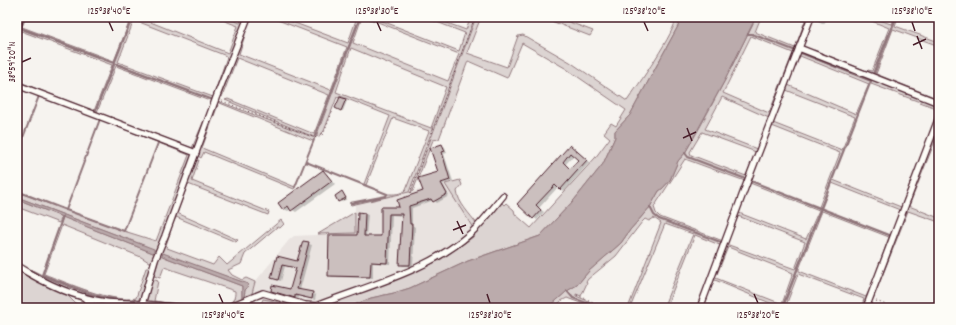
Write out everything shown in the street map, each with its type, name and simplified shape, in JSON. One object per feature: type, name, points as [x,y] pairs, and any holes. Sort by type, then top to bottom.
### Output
[{"type":"street","points":[[17,28],[21,17]]},
{"type":"street","points":[[142,304],[155,260],[248,17]]},
{"type":"street","points":[[700,308],[811,17]]},
{"type":"street","points":[[799,48],[939,103]]},
{"type":"street","points":[[17,85],[196,153]]},
{"type":"street","points":[[866,308],[939,117]]},
{"type":"street","points":[[226,308],[263,293],[305,305],[316,306],[396,278],[426,264],[471,233],[503,196]]},
{"type":"street","points":[[17,266],[64,291],[83,297],[105,302],[184,308]]},
{"type":"street","points":[[83,297],[89,303],[100,308]]},
{"type":"street","points":[[142,304],[156,308]]},
{"type":"path","points":[[410,193],[475,17]]},
{"type":"path","points":[[216,98],[313,138],[318,138],[323,134],[333,110]]},
{"type":"path","points":[[577,295],[607,308]]},
{"type":"path","points":[[870,299],[894,308]]},
{"type":"shaded area","points":[[24,17],[26,17],[22,27],[114,61],[131,18],[128,17],[132,17],[114,62],[20,27]]},
{"type":"shaded area","points":[[133,17],[138,17],[228,53],[238,26],[215,17],[224,17],[240,23],[242,17],[246,17],[194,150],[17,84],[17,81],[94,111],[112,65],[21,31],[17,40],[20,29],[114,63],[95,112],[115,64],[209,99],[207,100],[116,66],[97,112],[192,148],[213,100],[115,63]],"holes":[[[134,20],[227,57],[213,97],[118,62]]]},
{"type":"shaded area","points":[[270,17],[279,17],[348,43],[357,17],[360,17],[314,137],[225,100],[228,99],[314,134],[329,95],[237,58],[222,97],[220,98],[244,34],[245,35],[239,54],[331,90],[347,47]]},
{"type":"shaded area","points":[[361,17],[353,43],[448,81],[459,54],[365,17],[372,17],[459,51],[465,33],[424,17],[431,17],[466,30],[471,17],[475,17],[409,192],[351,205],[350,204],[386,197],[387,194],[397,194],[404,191],[429,131],[393,118],[366,185],[364,184],[390,116],[340,96],[339,98],[337,97],[324,131],[316,137]],"holes":[[[351,48],[446,87],[431,128],[336,92]]]},
{"type":"shaded area","points":[[476,17],[481,17],[467,53],[507,67],[518,36],[523,35],[570,62],[627,101],[670,34],[675,24],[676,17],[683,17],[630,115],[615,131],[615,137],[603,164],[575,199],[540,236],[468,261],[410,288],[371,298],[347,308],[259,308],[263,299],[306,307],[416,271],[440,260],[473,237],[475,231],[502,203],[504,205],[506,203],[514,210],[515,214],[531,228],[595,158],[610,138],[604,133],[611,123],[616,126],[626,110],[565,68],[522,43],[507,78],[468,61],[439,139],[433,140],[413,191],[411,192]]},
{"type":"shaded area","points":[[541,17],[556,17],[593,31],[590,36]]},
{"type":"shaded area","points":[[683,17],[756,17],[725,80],[685,153],[678,161],[670,180],[659,191],[650,207],[621,243],[589,271],[577,285],[567,291],[548,308],[347,308],[371,298],[410,288],[468,261],[540,236],[575,199],[603,164],[615,137],[615,131],[630,115]]},
{"type":"shaded area","points":[[756,17],[761,17],[755,32],[795,48],[806,18],[808,21],[765,133],[764,132],[769,118],[722,97],[705,129],[757,149],[764,137],[753,165],[752,163],[756,152],[702,132],[690,152],[691,155],[746,176],[750,166],[753,166],[743,191],[745,181],[685,159],[654,207],[656,213],[660,217],[723,241],[741,194],[742,195],[698,308],[696,308],[722,246],[695,235],[666,308],[663,308],[693,234],[665,224],[630,308],[628,308],[661,223],[654,218],[649,221],[645,219],[616,256],[588,279],[581,296],[576,294],[576,296],[605,308],[594,308],[567,298],[561,301],[554,308],[548,308],[567,291],[577,285],[589,271],[621,243],[650,207],[659,191],[670,180],[678,161],[685,153],[725,80]],"holes":[[[751,36],[793,53],[769,113],[723,93]]]},
{"type":"shaded area","points":[[862,17],[871,17],[891,24],[895,17],[872,75],[813,51],[814,50],[867,71],[872,71],[889,28]]},
{"type":"shaded area","points":[[897,17],[895,26],[939,42],[939,46],[893,29],[876,74],[939,99],[939,102],[874,76]]},
{"type":"shaded area","points":[[804,51],[939,105],[939,109],[871,84],[871,80],[801,52]]},
{"type":"shaded area","points":[[800,53],[871,81],[820,208],[819,207],[840,153],[772,126],[751,181],[820,209],[782,308],[715,280],[708,295],[706,296],[713,277],[782,304],[793,273],[728,247],[717,274],[715,273],[726,244],[795,269],[805,242],[738,216],[727,241],[747,188],[739,213],[806,239],[819,210],[750,183],[747,185],[777,108],[773,123],[842,150],[855,117],[786,90],[779,104],[796,62],[788,85],[856,114],[869,84],[800,56],[797,57]]},
{"type":"shaded area","points":[[218,101],[315,138],[313,141]]},
{"type":"shaded area","points":[[216,103],[218,105],[202,148],[295,187],[294,189],[204,152],[201,158],[198,156]]},
{"type":"shaded area","points":[[939,109],[939,115],[876,278],[875,276],[889,237],[822,211],[799,269],[799,271],[866,297],[873,282],[864,308],[861,308],[864,299],[798,274],[785,308],[783,308],[821,209],[891,236],[900,210],[832,183],[833,180],[901,207]]},
{"type":"shaded area","points":[[99,119],[192,155],[152,264],[141,257],[62,225],[44,274],[103,295],[126,299],[136,298],[146,268],[151,268],[144,291],[136,302],[109,300],[85,295],[50,282],[17,264],[17,261],[42,275],[74,289],[108,298],[123,300],[135,300],[120,299],[101,296],[43,275],[43,274],[63,217],[153,253],[148,247],[17,197],[17,192],[124,231],[156,241],[189,155]]},
{"type":"shaded area","points":[[939,123],[939,131],[909,206],[939,218],[939,222],[908,211],[873,299],[871,298]]},
{"type":"shaded area","points":[[199,160],[192,181],[269,212],[268,215],[188,184],[177,213],[238,240],[236,242],[176,217],[171,226],[196,161]]},
{"type":"shaded area","points":[[460,180],[462,185],[457,191],[458,195],[462,204],[477,224],[473,228],[445,184]]},
{"type":"shaded area","points":[[445,184],[475,231],[473,237],[440,260],[416,271],[306,307],[263,299],[250,299],[255,282],[289,240],[294,236],[355,233],[355,204]]},
{"type":"shaded area","points":[[17,197],[154,249],[154,252],[153,253],[17,199]]},
{"type":"shaded area","points":[[17,199],[62,217],[59,223],[17,207]]},
{"type":"shaded area","points":[[355,212],[355,233],[318,234]]},
{"type":"shaded area","points":[[281,220],[284,224],[280,228],[277,227],[245,254],[241,264],[228,270],[232,275],[242,280],[246,278],[255,282],[251,297],[222,308],[188,308],[148,302],[147,300],[152,279],[158,281],[154,301],[208,307],[227,304],[235,297],[235,291],[164,267],[160,278],[154,276],[169,230],[171,230],[166,245],[167,248],[213,265],[219,257],[227,265]],"holes":[[[162,254],[248,284],[244,297],[242,298],[242,286],[167,258]]]},
{"type":"shaded area","points":[[163,253],[248,284],[243,299],[242,286],[162,256]]},
{"type":"shaded area","points":[[17,268],[66,294],[75,303],[86,308],[17,308]]},
{"type":"building","points":[[340,97],[346,99],[341,111],[335,108]]},
{"type":"building","points":[[442,144],[445,151],[442,152],[450,180],[441,183],[447,194],[433,202],[431,199],[409,206],[410,224],[412,224],[410,265],[399,265],[402,214],[389,214],[387,263],[371,262],[370,277],[328,276],[329,235],[357,235],[358,212],[365,213],[364,236],[381,236],[381,207],[399,207],[397,200],[423,191],[418,178],[438,172],[430,148]]},
{"type":"building","points":[[570,145],[587,160],[560,190],[555,185],[536,205],[541,210],[533,219],[517,204]],"holes":[[[570,153],[578,160],[570,169],[563,162]]]},
{"type":"building","points":[[323,170],[332,181],[291,211],[288,206],[283,210],[278,203]]},
{"type":"building","points":[[342,191],[346,198],[338,202],[335,196]]},
{"type":"building","points":[[303,241],[309,242],[297,289],[313,292],[312,299],[295,295],[295,298],[271,291],[272,285],[290,289],[296,268],[282,265],[278,280],[271,278],[277,256],[297,261]]},
{"type":"building","points":[[253,302],[268,307],[268,308],[251,308]]},
{"type":"waterway","points":[[95,112],[132,17]]},
{"type":"waterway","points":[[315,136],[360,17]]},
{"type":"waterway","points":[[873,75],[896,17]]},
{"type":"waterway","points":[[20,28],[213,100]]},
{"type":"waterway","points":[[748,34],[752,34],[796,51]]},
{"type":"waterway","points":[[782,308],[871,81],[801,53]]},
{"type":"waterway","points":[[17,153],[39,96]]},
{"type":"waterway","points":[[17,191],[66,210],[100,119]]},
{"type":"waterway","points":[[295,187],[314,140]]},
{"type":"waterway","points":[[66,210],[124,231],[158,143]]},
{"type":"waterway","points":[[685,153],[688,157],[746,179]]},
{"type":"waterway","points":[[306,162],[387,194],[386,196],[350,203]]},
{"type":"waterway","points":[[751,181],[892,236]]},
{"type":"waterway","points":[[650,207],[654,215],[659,219],[723,243]]},
{"type":"waterway","points":[[63,216],[42,275],[76,289],[99,296],[111,299],[135,300]]},
{"type":"waterway","points":[[567,291],[573,298],[600,308]]}]
